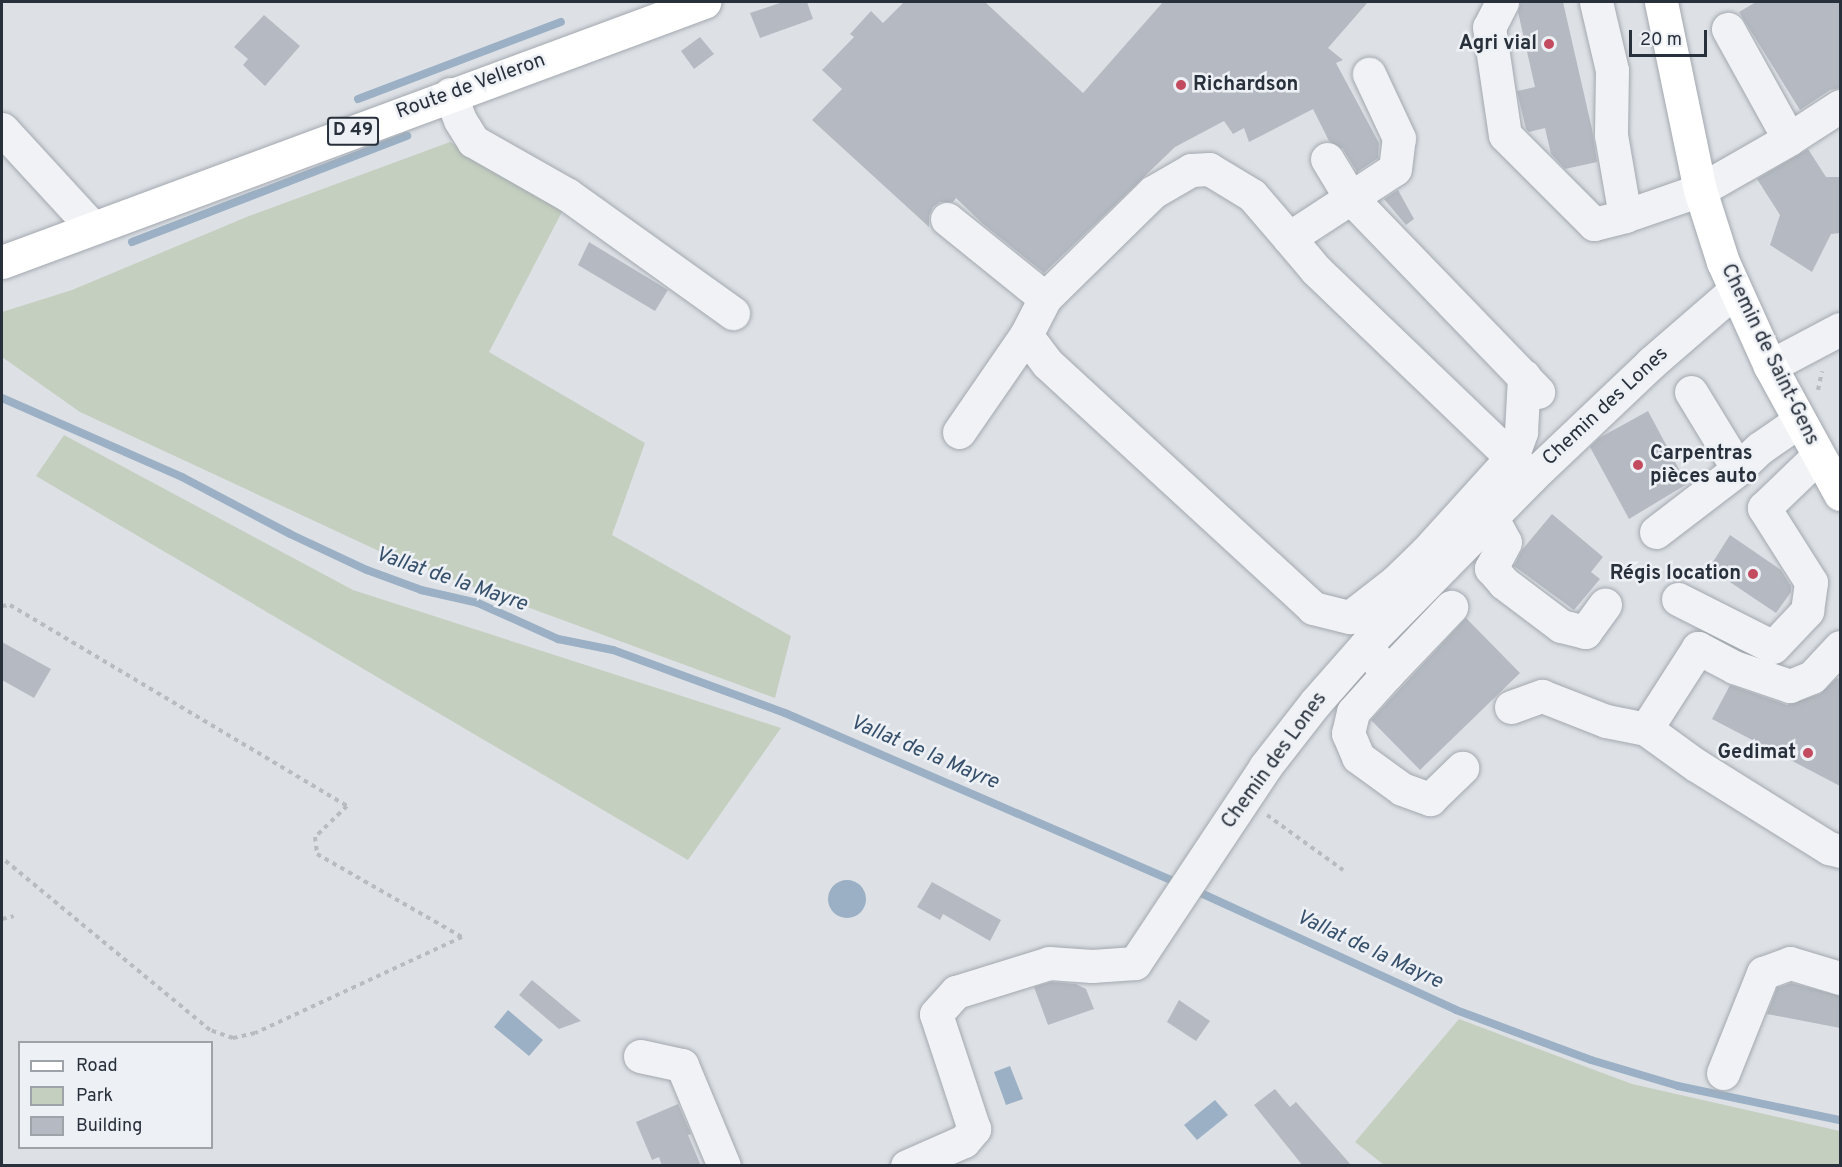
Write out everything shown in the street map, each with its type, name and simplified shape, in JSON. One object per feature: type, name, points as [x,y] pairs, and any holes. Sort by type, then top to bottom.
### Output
[{"type":"main road","name":"Route de Velleron","points":[[2,262],[450,94],[704,2]]},
{"type":"main road","name":"Chemin de Saint-Gens","points":[[1661,2],[1700,190],[1734,291],[1770,366],[1811,410],[1818,456],[1840,494]]},
{"type":"lane","points":[[1502,2],[1489,27],[1505,135],[1594,224],[1625,216],[1700,190],[1840,106]]},
{"type":"lane","points":[[1596,2],[1612,70],[1611,135],[1625,216]]},
{"type":"lane","points":[[1728,29],[1789,138]]},
{"type":"lane","points":[[1289,238],[1395,169],[1399,138],[1369,74]]},
{"type":"lane","points":[[450,94],[460,120],[473,141],[568,195],[733,313]]},
{"type":"lane","points":[[2,129],[93,228]]},
{"type":"lane","points":[[1327,159],[1350,197],[1531,384],[1521,432],[1521,467]]},
{"type":"lane","points":[[959,432],[1026,335],[1045,298],[1153,192],[1191,170],[1209,169],[1252,195],[1316,270],[1521,467]]},
{"type":"lane","points":[[947,219],[1045,298]]},
{"type":"lane","name":"Chemin des Lones","points":[[907,1166],[964,1141],[974,1129],[936,1014],[956,992],[1049,963],[1092,966],[1135,963],[1246,797],[1315,703],[1366,645],[1491,518],[1521,467],[1652,363],[1734,291]]},
{"type":"lane","points":[[1770,366],[1833,334]]},
{"type":"lane","points":[[1026,335],[1056,371],[1313,608],[1350,617],[1395,582],[1471,506],[1521,467]]},
{"type":"lane","points":[[1692,392],[1738,469]]},
{"type":"lane","points":[[1656,532],[1811,410]]},
{"type":"lane","points":[[1678,599],[1773,647],[1807,611],[1811,582],[1764,508],[1818,456]]},
{"type":"lane","points":[[1491,518],[1504,542],[1491,568],[1504,583],[1542,612],[1561,626],[1585,632],[1605,604]]},
{"type":"lane","points":[[1451,607],[1353,712],[1348,733],[1358,757],[1402,789],[1430,799],[1461,768]]},
{"type":"lane","points":[[1366,645],[1387,674]]},
{"type":"lane","points":[[1646,729],[1698,648],[1734,667],[1790,686],[1812,677],[1840,647]]},
{"type":"lane","points":[[1511,708],[1542,696],[1606,721],[1646,729],[1704,770],[1829,848],[1840,851]]},
{"type":"lane","points":[[1723,1073],[1763,973],[1790,963],[1840,978]]},
{"type":"lane","points":[[640,1056],[682,1065],[724,1166]]},
{"type":"path","points":[[1811,410],[1822,369],[1834,350],[1833,334]]},
{"type":"path","points":[[2,606],[10,605],[347,806],[315,837],[317,854],[462,937],[255,1033],[233,1038],[210,1030],[2,858]]},
{"type":"path","points":[[1246,797],[1278,824],[1343,870]]},
{"type":"path","points":[[2,919],[14,916]]},
{"type":"green space","points":[[450,142],[564,208],[489,352],[645,443],[612,535],[791,636],[775,698],[394,558],[80,412],[2,357],[2,312],[72,290],[249,216]]},
{"type":"green space","points":[[64,435],[353,590],[781,728],[688,860],[36,476]]},
{"type":"green space","points":[[1459,1019],[1632,1084],[1840,1131],[1840,1165],[1384,1165],[1355,1142]]},
{"type":"water","points":[[847,880],[860,886],[866,899],[860,912],[847,918],[834,912],[828,899],[834,886]]},
{"type":"water","points":[[508,1010],[543,1040],[529,1056],[494,1027]]},
{"type":"water","points":[[1010,1066],[1023,1099],[1006,1105],[994,1072]]},
{"type":"water","points":[[1215,1100],[1228,1115],[1197,1140],[1184,1125]]},
{"type":"building","points":[[783,2],[807,2],[813,19],[760,38],[750,13]]},
{"type":"building","points":[[904,2],[985,2],[1083,93],[1163,2],[1368,2],[1328,48],[1343,60],[1336,63],[1379,143],[1378,158],[1357,172],[1343,149],[1329,141],[1313,109],[1249,142],[1244,128],[1233,134],[1224,121],[1175,147],[1044,273],[983,224],[956,198],[953,202],[940,202],[933,207],[929,216],[929,227],[812,120],[842,89],[822,70],[854,37],[850,34],[871,11],[883,23]]},
{"type":"building","name":"Agri vial","points":[[1521,2],[1563,2],[1592,129],[1597,162],[1565,169],[1551,154],[1545,128],[1529,132],[1526,129],[1517,91],[1535,87],[1518,12]]},
{"type":"building","points":[[1756,2],[1840,2],[1840,88],[1830,90],[1800,110],[1739,12]]},
{"type":"building","points":[[264,15],[300,46],[265,86],[243,65],[248,59],[234,47]]},
{"type":"building","points":[[700,37],[714,54],[694,69],[681,51]]},
{"type":"building","points":[[1808,149],[1826,177],[1840,177],[1840,233],[1831,234],[1812,272],[1770,245],[1780,215],[1757,179]]},
{"type":"building","points":[[1398,190],[1414,219],[1406,225],[1384,199]]},
{"type":"building","points":[[589,242],[668,290],[655,311],[578,265]]},
{"type":"building","name":"Carpentras pièces auto","points":[[1648,411],[1687,484],[1629,519],[1590,447],[1599,438]]},
{"type":"building","points":[[1552,514],[1603,557],[1591,572],[1600,579],[1574,610],[1514,566],[1522,550]]},
{"type":"building","name":"Régis location","points":[[1730,535],[1781,570],[1791,586],[1791,592],[1776,613],[1709,568]]},
{"type":"building","points":[[1466,618],[1520,673],[1420,770],[1371,720]]},
{"type":"building","points":[[2,642],[51,669],[34,698],[2,680]]},
{"type":"building","name":"Gedimat","points":[[1837,678],[1840,679],[1840,786],[1712,719],[1730,685],[1787,705],[1820,694]]},
{"type":"building","points":[[932,882],[1001,920],[990,941],[943,914],[940,920],[917,907]]},
{"type":"building","points":[[532,980],[581,1021],[559,1029],[519,995]]},
{"type":"building","points":[[1051,982],[1076,984],[1086,989],[1094,1009],[1048,1025],[1034,987]]},
{"type":"building","points":[[1791,983],[1840,996],[1840,1028],[1767,1014],[1777,988]]},
{"type":"building","points":[[1179,1000],[1210,1021],[1196,1041],[1167,1022]]},
{"type":"building","points":[[1275,1089],[1290,1107],[1296,1102],[1352,1166],[1303,1166],[1254,1105]]},
{"type":"building","points":[[678,1104],[701,1166],[662,1166],[659,1157],[652,1160],[636,1122]]},
{"type":"waterway","points":[[358,99],[561,22]]},
{"type":"waterway","points":[[132,242],[407,136]]},
{"type":"waterway","name":"Vallat de la Mayre","points":[[2,398],[182,477],[290,534],[367,570],[421,590],[478,603],[558,639],[613,650],[785,713],[1178,883]]},
{"type":"waterway","name":"Vallat de la Mayre","points":[[1192,889],[1456,1010],[1591,1060],[1678,1086],[1840,1120]]},
{"type":"place","name":"Agri vial","points":[[1549,44]]},
{"type":"place","name":"Richardson","points":[[1181,85]]},
{"type":"place","name":"Carpentras pièces auto","points":[[1638,465]]},
{"type":"place","name":"Régis location","points":[[1753,574]]},
{"type":"place","name":"Gedimat","points":[[1808,753]]}]
